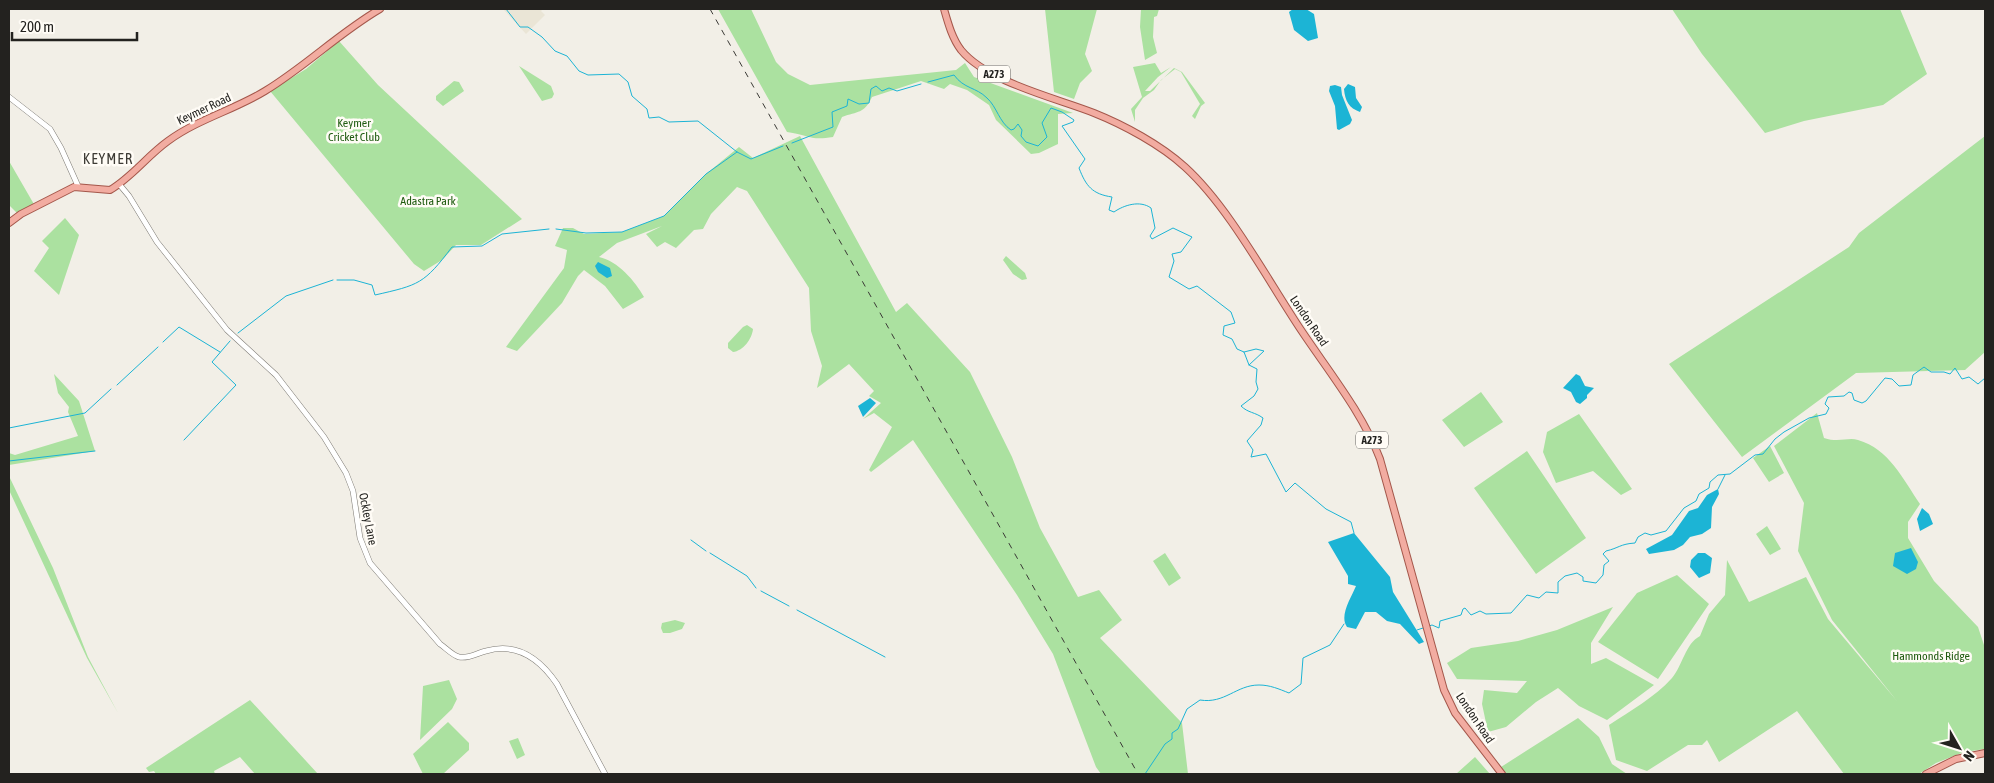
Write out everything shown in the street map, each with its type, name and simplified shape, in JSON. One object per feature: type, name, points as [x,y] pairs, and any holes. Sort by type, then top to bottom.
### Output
[{"type":"main road","name":"Keymer Road","points":[[119,184],[168,140],[186,128],[244,104],[304,66],[348,29],[380,9]]},
{"type":"main road","name":"London Road","points":[[944,9],[955,42],[972,61],[1007,80],[1095,114],[1157,145],[1185,167],[1217,203],[1344,393],[1372,440],[1380,459],[1426,627],[1449,702],[1468,732],[1502,774]]},
{"type":"main road","points":[[9,223],[21,214],[78,186],[110,190],[119,184]]},
{"type":"main road","points":[[1926,774],[1956,759],[1985,753]]},
{"type":"street","points":[[9,97],[50,129],[62,148],[78,186]]},
{"type":"street","name":"Ockley Lane","points":[[119,184],[130,196],[167,256],[230,334],[276,375],[335,455],[353,491],[360,538],[370,563],[440,644],[458,656],[471,656],[503,647],[525,652],[533,658],[549,673],[557,684],[605,774]]},
{"type":"shaded area","points":[[503,9],[543,9],[541,11],[545,15],[526,34]]},
{"type":"green space","points":[[718,9],[751,9],[776,62],[788,74],[810,85],[956,70],[965,63],[974,77],[1073,113],[1058,114],[1058,144],[1039,153],[1031,154],[996,120],[989,105],[967,90],[950,84],[944,89],[921,81],[872,97],[863,109],[842,117],[833,137],[814,138],[787,132]]},
{"type":"green space","points":[[1045,9],[1097,9],[1085,54],[1092,71],[1080,83],[1074,99],[1054,92]]},
{"type":"green space","points":[[1141,9],[1159,9],[1157,16],[1154,17],[1153,37],[1157,53],[1145,60],[1140,27]]},
{"type":"green space","points":[[1672,9],[1900,9],[1927,74],[1883,105],[1804,121],[1765,133],[1702,54]]},
{"type":"green space","name":"Adastra Park","points":[[339,41],[378,85],[522,219],[481,245],[456,245],[442,260],[424,271],[414,264],[270,91],[306,69]]},
{"type":"green space","points":[[1155,63],[1161,73],[1171,67],[1145,91],[1150,91],[1160,81],[1154,90],[1143,98],[1135,110],[1135,122],[1131,109],[1142,97],[1133,67]]},
{"type":"green space","points":[[519,66],[551,86],[554,94],[552,98],[542,101]]},
{"type":"green space","points":[[1174,68],[1182,72],[1205,103],[1201,106],[1195,119],[1192,116],[1200,104],[1181,72],[1175,69],[1164,78]]},
{"type":"green space","points":[[454,81],[459,82],[464,91],[443,106],[436,100],[436,96]]},
{"type":"green space","points":[[800,136],[896,312],[907,303],[970,372],[1012,457],[1040,528],[1078,597],[1099,590],[1122,620],[1100,638],[1182,723],[1188,774],[1101,774],[1096,767],[1053,654],[1017,595],[913,440],[871,472],[869,470],[892,427],[874,413],[863,419],[881,403],[869,396],[874,391],[849,364],[817,388],[822,366],[811,331],[809,288],[747,191],[737,187],[711,214],[703,229],[694,230],[676,248],[665,242],[657,247],[646,234],[662,226],[617,243],[599,257],[613,263],[625,272],[644,297],[623,309],[605,286],[584,270],[578,276],[562,303],[517,351],[506,347],[564,268],[567,250],[555,246],[563,228],[573,228],[584,234],[622,232],[664,216],[706,174],[739,147],[753,158]]},
{"type":"green space","points":[[1985,136],[1985,352],[1965,370],[1856,373],[1742,457],[1669,364],[1849,247],[1859,233]]},
{"type":"green space","points":[[9,161],[35,206],[18,214],[9,205]]},
{"type":"green space","points":[[65,218],[79,235],[59,295],[34,271],[49,248],[42,241]]},
{"type":"green space","points":[[1006,256],[1025,273],[1027,279],[1022,280],[1013,274],[1003,260]]},
{"type":"green space","points":[[747,325],[753,329],[751,337],[743,347],[733,352],[728,348],[728,343]]},
{"type":"green space","points":[[54,374],[79,401],[95,451],[9,465],[9,453],[15,455],[78,436],[68,412],[69,407],[58,393]]},
{"type":"green space","points":[[1481,392],[1503,422],[1464,447],[1442,420]]},
{"type":"green space","name":"Hammonds Ridge","points":[[1817,413],[1824,438],[1858,440],[1878,450],[1901,475],[1920,504],[1908,522],[1908,538],[1934,581],[1978,627],[1985,648],[1985,749],[1964,752],[1936,763],[1919,774],[1844,774],[1797,711],[1719,762],[1707,740],[1702,745],[1688,745],[1647,771],[1616,760],[1609,725],[1650,698],[1676,673],[1687,649],[1700,636],[1709,614],[1725,595],[1727,560],[1749,602],[1806,577],[1828,619],[1897,701],[1832,620],[1798,551],[1804,503],[1774,446]]},
{"type":"green space","points":[[1579,414],[1632,489],[1621,495],[1593,471],[1556,483],[1543,452],[1547,432]]},
{"type":"green space","points":[[1770,446],[1784,473],[1769,482],[1753,458]]},
{"type":"green space","points":[[1527,451],[1586,538],[1536,574],[1474,488]]},
{"type":"green space","points":[[9,476],[53,568],[88,657],[118,713],[87,658],[9,490]]},
{"type":"green space","points":[[1767,526],[1781,549],[1770,555],[1756,534]]},
{"type":"green space","points":[[1165,553],[1181,578],[1169,586],[1153,561]]},
{"type":"green space","points":[[1677,575],[1709,604],[1658,679],[1598,642],[1637,593]]},
{"type":"green space","points":[[1613,607],[1591,643],[1591,664],[1606,658],[1654,685],[1607,720],[1579,706],[1558,688],[1536,702],[1506,727],[1488,732],[1482,704],[1484,690],[1517,693],[1527,681],[1457,679],[1447,663],[1471,648],[1518,641],[1557,630]]},
{"type":"green space","points":[[675,620],[685,623],[682,629],[663,633],[662,623]]},
{"type":"green space","points":[[449,680],[457,699],[452,709],[420,740],[423,686]]},
{"type":"green space","points":[[250,700],[318,774],[255,774],[240,757],[214,771],[215,774],[156,774],[154,771],[149,772],[146,768]]},
{"type":"green space","points":[[1578,718],[1599,737],[1612,764],[1627,774],[1507,774],[1501,767]]},
{"type":"green space","points":[[448,722],[469,743],[469,750],[443,774],[423,774],[413,754]]},
{"type":"green space","points":[[518,738],[525,755],[517,759],[509,741]]},
{"type":"green space","points":[[1475,757],[1490,774],[1456,774]]},
{"type":"water","points":[[1293,9],[1306,9],[1314,14],[1318,38],[1308,41],[1294,30],[1289,12]]},
{"type":"water","points":[[1348,84],[1355,87],[1356,98],[1362,107],[1360,112],[1350,106],[1345,97],[1344,89]]},
{"type":"water","points":[[1330,86],[1341,87],[1342,95],[1352,120],[1350,124],[1339,130],[1337,129],[1335,106],[1329,91]]},
{"type":"water","points":[[598,262],[610,268],[612,276],[607,278],[598,272],[595,266]]},
{"type":"water","points":[[1576,374],[1580,376],[1585,386],[1594,388],[1580,404],[1576,402],[1571,392],[1563,388]]},
{"type":"water","points":[[870,398],[876,403],[863,417],[858,406]]},
{"type":"water","points":[[1718,489],[1719,494],[1712,507],[1711,528],[1702,534],[1690,537],[1683,545],[1674,550],[1649,554],[1646,549],[1672,535],[1689,511],[1698,508],[1707,495]]},
{"type":"water","points":[[1922,508],[1929,514],[1933,524],[1920,531],[1917,519]]},
{"type":"water","points":[[1354,533],[1390,577],[1393,592],[1424,642],[1419,644],[1400,624],[1387,621],[1376,612],[1365,612],[1356,629],[1347,627],[1344,618],[1345,612],[1356,586],[1348,584],[1348,576],[1328,542]]},
{"type":"water","points":[[1911,548],[1918,562],[1916,569],[1907,574],[1893,566],[1895,553]]},
{"type":"water","points":[[1698,553],[1705,553],[1712,558],[1710,573],[1699,578],[1690,567],[1691,560]]},
{"type":"waterway","points":[[506,9],[520,27],[528,27],[542,37],[555,51],[567,56],[579,71],[588,75],[619,74],[628,82],[632,96],[647,109],[649,118],[659,117],[669,122],[698,121],[737,152],[751,159],[783,146]]},
{"type":"waterway","points":[[928,82],[954,75],[966,86],[987,98],[1007,127],[1011,130],[1018,124],[1022,130],[1021,136],[1026,142],[1038,146],[1047,137],[1042,123],[1051,108],[1062,112],[1074,120],[1062,126],[1085,159],[1079,168],[1091,188],[1099,194],[1112,197],[1109,210],[1114,212],[1132,204],[1142,204],[1151,208],[1155,228],[1150,236],[1152,239],[1173,228],[1192,237],[1181,252],[1172,254],[1174,261],[1169,277],[1189,289],[1197,286],[1231,312],[1235,323],[1224,326],[1223,335],[1232,339],[1237,349],[1244,352],[1249,365],[1257,369],[1256,382],[1258,389],[1254,396],[1241,406],[1263,418],[1261,425],[1247,441],[1253,450],[1251,457],[1266,454],[1286,492],[1295,483],[1326,509],[1351,522],[1354,533]]},
{"type":"waterway","points":[[792,143],[833,127],[832,112],[847,106],[848,99],[859,104],[869,103],[871,89],[876,86],[882,91],[889,88],[897,91],[921,84]]},
{"type":"waterway","points":[[556,229],[586,233],[622,232],[664,216],[706,174],[737,152]]},
{"type":"waterway","points":[[337,280],[354,280],[372,285],[375,295],[390,292],[411,285],[427,276],[452,247],[482,246],[502,234],[549,229]]},
{"type":"waterway","points":[[238,333],[286,296],[333,280]]},
{"type":"waterway","points":[[163,342],[179,327],[220,352]]},
{"type":"waterway","points":[[184,440],[236,385],[212,362],[230,341]]},
{"type":"waterway","points":[[117,385],[158,347]]},
{"type":"waterway","points":[[1244,352],[1256,349],[1264,351],[1249,365]]},
{"type":"waterway","points":[[1429,626],[1432,625],[1439,628],[1440,621],[1461,615],[1465,608],[1471,615],[1480,611],[1486,614],[1511,613],[1527,595],[1539,598],[1546,592],[1558,593],[1558,582],[1565,576],[1577,573],[1583,577],[1583,581],[1596,583],[1603,575],[1604,565],[1609,561],[1603,554],[1606,551],[1635,543],[1638,537],[1645,533],[1651,535],[1666,531],[1684,508],[1696,501],[1699,494],[1709,488],[1710,482],[1718,475],[1730,474],[1755,455],[1763,454],[1775,439],[1784,432],[1809,418],[1826,414],[1829,408],[1825,404],[1828,397],[1844,396],[1849,392],[1852,393],[1854,400],[1862,403],[1866,401],[1885,378],[1892,379],[1899,386],[1911,385],[1913,375],[1924,367],[1931,372],[1950,374],[1955,368],[1962,379],[1969,377],[1978,384],[1985,378]]},
{"type":"waterway","points":[[9,428],[85,413],[111,389]]},
{"type":"waterway","points":[[9,461],[95,451]]},
{"type":"waterway","points":[[1718,489],[1725,475]]},
{"type":"waterway","points":[[691,540],[706,551]]},
{"type":"waterway","points":[[710,553],[747,576],[756,588]]},
{"type":"waterway","points":[[761,591],[789,606]]},
{"type":"waterway","points":[[797,610],[885,657]]},
{"type":"waterway","points":[[1145,774],[1165,744],[1172,739],[1172,733],[1178,729],[1187,709],[1200,700],[1209,701],[1217,699],[1251,686],[1267,686],[1289,693],[1301,684],[1303,658],[1330,645],[1344,624]]},
{"type":"waterway","points":[[1417,630],[1423,628]]},
{"type":"railway","points":[[710,9],[1138,774]]},
{"type":"district","name":"KEYMER","points":[[108,158]]},
{"type":"park label","name":"Keymer Cricket Club","points":[[354,130]]}]
